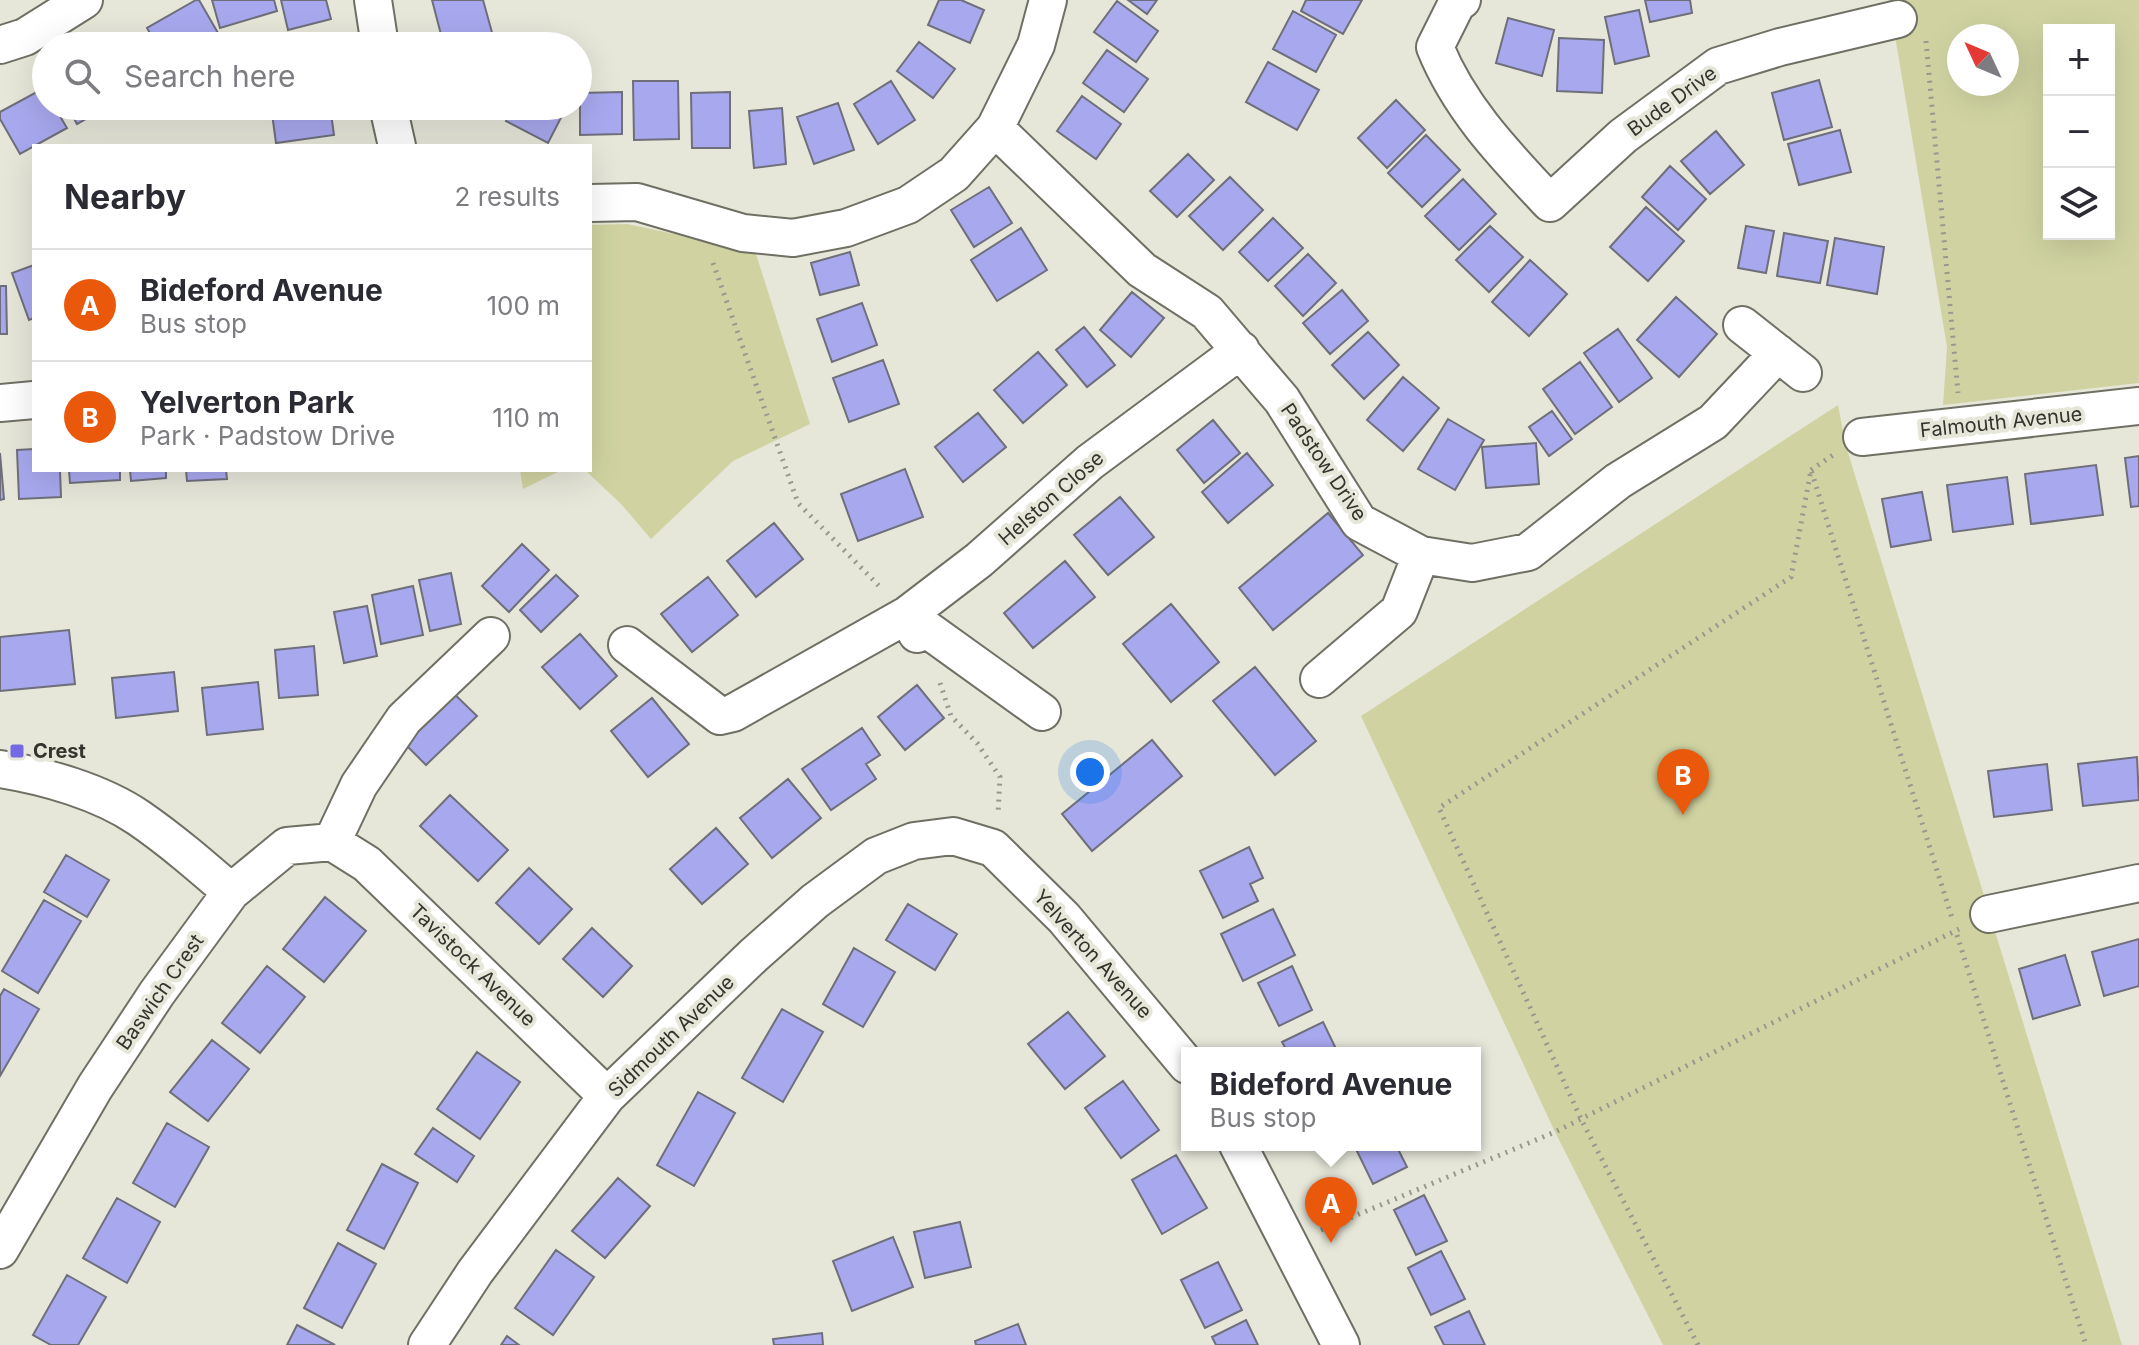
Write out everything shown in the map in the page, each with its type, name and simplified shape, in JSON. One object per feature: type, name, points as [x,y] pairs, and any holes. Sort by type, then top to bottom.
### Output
[{"type":"street","points":[[33,32],[84,0]]},
{"type":"street","points":[[373,0],[378,32]]},
{"type":"street","points":[[592,203],[637,202],[743,233],[793,238],[846,228],[908,205],[954,174],[995,128],[1036,45],[1048,0]]},
{"type":"street","name":"Bude Drive","points":[[1462,0],[1457,3],[1435,47],[1448,80],[1492,141],[1550,203],[1623,136],[1718,66],[1852,15],[1911,22]]},
{"type":"street","points":[[0,45],[32,33]]},
{"type":"street","points":[[391,120],[397,144]]},
{"type":"street","name":"Padstow Drive","points":[[995,128],[1142,270],[1207,312],[1282,400],[1359,522],[1421,555],[1472,563],[1528,552],[1618,481],[1713,422],[1790,363],[1742,325]]},
{"type":"street","name":"Helston Close","points":[[627,645],[720,716],[733,713],[907,615],[979,560],[1090,462],[1241,350]]},
{"type":"street","points":[[0,403],[32,401]]},
{"type":"street","name":"Falmouth Avenue","points":[[1862,437],[2139,406]]},
{"type":"street","points":[[1319,679],[1399,611],[1421,555]]},
{"type":"street","points":[[907,615],[933,663]]},
{"type":"street","points":[[907,615],[1042,712]]},
{"type":"street","points":[[332,842],[359,785],[404,719],[491,636]]},
{"type":"street","points":[[0,769],[29,773],[82,790],[136,816],[231,892]]},
{"type":"street","name":"Sidmouth Avenue","points":[[427,1345],[475,1272],[607,1096],[815,901],[876,856],[914,841],[953,836],[993,848]]},
{"type":"street","name":"Baswich Crest","points":[[0,1250],[95,1087],[157,993],[231,892],[287,846],[332,842]]},
{"type":"street","name":"Tavistock Avenue","points":[[332,842],[367,864],[607,1096]]},
{"type":"street","name":"Yelverton Avenue","points":[[993,848],[1064,918],[1181,1058]]},
{"type":"street","points":[[1989,914],[2139,883]]},
{"type":"street","points":[[1241,1151],[1341,1345]]},
{"type":"path","points":[[1911,22],[1954,327],[1960,426]]},
{"type":"path","points":[[698,218],[798,503],[907,615]]},
{"type":"path","points":[[1698,1345],[1581,1119],[1439,808],[1791,577],[1811,470],[2086,1345]]},
{"type":"path","points":[[933,663],[951,716],[977,743],[1000,777],[993,848]]},
{"type":"path","points":[[1290,1243],[1581,1119],[1989,914]]},
{"type":"green space","points":[[1889,0],[2139,0],[2139,383],[1943,405],[1947,347]]},
{"type":"green space","points":[[627,224],[755,251],[810,424],[733,461],[651,539],[622,505],[587,472],[592,472],[592,225]]},
{"type":"green space","points":[[1838,405],[1846,446],[2122,1345],[1663,1345],[1555,1132],[1361,716]]},
{"type":"green space","points":[[520,472],[558,472],[523,489]]},
{"type":"building","points":[[199,0],[217,32],[149,32],[147,28]]},
{"type":"building","points":[[212,0],[274,0],[277,11],[220,28]]},
{"type":"building","points":[[281,0],[326,0],[331,19],[288,30]]},
{"type":"building","points":[[432,0],[483,0],[492,32],[440,32]]},
{"type":"building","points":[[939,0],[961,0],[984,10],[970,43],[928,25]]},
{"type":"building","points":[[1128,0],[1157,0],[1147,14]]},
{"type":"building","points":[[1306,0],[1362,0],[1343,34],[1301,11]]},
{"type":"building","points":[[1645,0],[1690,0],[1692,13],[1650,22]]},
{"type":"building","points":[[1117,1],[1158,31],[1136,62],[1094,32]]},
{"type":"building","points":[[1639,10],[1649,56],[1615,64],[1605,17]]},
{"type":"building","points":[[1293,11],[1336,35],[1316,72],[1273,49]]},
{"type":"building","points":[[1508,18],[1554,30],[1542,76],[1496,63]]},
{"type":"building","points":[[1559,38],[1604,40],[1602,93],[1557,91]]},
{"type":"building","points":[[919,42],[955,69],[933,98],[897,71]]},
{"type":"building","points":[[1107,50],[1148,79],[1124,112],[1083,83]]},
{"type":"building","points":[[1268,62],[1319,90],[1297,130],[1246,102]]},
{"type":"building","points":[[1819,80],[1832,127],[1784,140],[1772,93]]},
{"type":"building","points":[[633,81],[678,81],[679,139],[634,140]]},
{"type":"building","points":[[891,81],[915,120],[878,144],[854,104]]},
{"type":"building","points":[[622,92],[622,134],[580,135],[580,120],[592,120],[592,93]]},
{"type":"building","points":[[730,92],[730,148],[692,148],[691,93]]},
{"type":"building","points":[[32,95],[32,120],[62,120],[67,128],[38,144],[32,144],[32,147],[20,154],[0,119],[0,112]]},
{"type":"building","points":[[1082,96],[1121,124],[1096,159],[1057,131]]},
{"type":"building","points":[[1396,100],[1425,130],[1387,168],[1358,138]]},
{"type":"building","points":[[838,103],[854,150],[814,164],[797,117]]},
{"type":"building","points":[[782,108],[786,164],[754,168],[749,111]]},
{"type":"building","points":[[273,120],[332,120],[334,135],[276,143]]},
{"type":"building","points":[[507,120],[560,120],[548,143]]},
{"type":"building","points":[[1840,130],[1851,172],[1799,185],[1788,144]]},
{"type":"building","points":[[1716,131],[1744,165],[1710,194],[1681,161]]},
{"type":"building","points":[[1426,135],[1460,170],[1422,207],[1388,173]]},
{"type":"building","points":[[1188,154],[1214,180],[1177,217],[1150,191]]},
{"type":"building","points":[[1670,166],[1706,199],[1678,230],[1642,197]]},
{"type":"building","points":[[1230,177],[1263,210],[1223,250],[1189,216]]},
{"type":"building","points":[[1463,179],[1496,214],[1459,250],[1425,216]]},
{"type":"building","points":[[989,187],[1012,223],[974,247],[951,210]]},
{"type":"building","points":[[1646,207],[1684,241],[1648,281],[1610,247]]},
{"type":"building","points":[[1273,218],[1303,248],[1268,281],[1239,252]]},
{"type":"building","points":[[1490,226],[1523,257],[1489,292],[1456,260]]},
{"type":"building","points":[[1746,226],[1774,231],[1766,273],[1738,268]]},
{"type":"building","points":[[1021,228],[1047,270],[997,301],[971,260]]},
{"type":"building","points":[[1784,233],[1828,241],[1820,283],[1777,276]]},
{"type":"building","points":[[1835,238],[1884,247],[1877,294],[1827,285]]},
{"type":"building","points":[[850,252],[859,285],[820,295],[811,263]]},
{"type":"building","points":[[1308,254],[1336,283],[1303,316],[1275,286]]},
{"type":"building","points":[[1530,260],[1567,294],[1529,336],[1492,302]]},
{"type":"building","points":[[32,266],[32,319],[29,320],[12,273]]},
{"type":"building","points":[[0,286],[6,286],[7,334],[0,334]]},
{"type":"building","points":[[1342,290],[1368,321],[1330,354],[1303,323]]},
{"type":"building","points":[[1132,292],[1164,318],[1131,357],[1100,330]]},
{"type":"building","points":[[1676,297],[1717,334],[1679,377],[1637,340]]},
{"type":"building","points":[[862,303],[877,345],[832,362],[817,319]]},
{"type":"building","points":[[1084,327],[1115,365],[1087,387],[1056,350]]},
{"type":"building","points":[[1618,329],[1652,378],[1619,402],[1584,353]]},
{"type":"building","points":[[1368,332],[1399,365],[1364,399],[1332,365]]},
{"type":"building","points":[[1038,352],[1067,385],[1023,423],[994,390]]},
{"type":"building","points":[[883,360],[899,404],[849,422],[833,378]]},
{"type":"building","points":[[1580,362],[1612,407],[1575,434],[1543,389]]},
{"type":"building","points":[[1403,377],[1439,408],[1403,451],[1367,420]]},
{"type":"building","points":[[1552,411],[1572,439],[1549,456],[1529,427]]},
{"type":"building","points":[[978,413],[1006,447],[963,482],[935,447]]},
{"type":"building","points":[[1448,419],[1484,440],[1455,490],[1418,469]]},
{"type":"building","points":[[1213,420],[1240,453],[1204,483],[1177,450]]},
{"type":"building","points":[[1536,443],[1539,484],[1486,488],[1482,447]]},
{"type":"building","points":[[32,449],[32,472],[60,472],[61,497],[19,499],[17,450]]},
{"type":"building","points":[[0,453],[4,499],[0,500]]},
{"type":"building","points":[[1247,453],[1273,485],[1228,523],[1202,492]]},
{"type":"building","points":[[2139,456],[2139,506],[2131,507],[2125,458]]},
{"type":"building","points":[[2096,465],[2103,515],[2031,524],[2025,474]]},
{"type":"building","points":[[905,469],[923,517],[858,541],[841,494]]},
{"type":"building","points":[[69,472],[120,472],[120,480],[70,483]]},
{"type":"building","points":[[130,472],[166,472],[166,478],[131,481]]},
{"type":"building","points":[[186,472],[226,472],[227,479],[187,481]]},
{"type":"building","points":[[2007,477],[2013,524],[1953,532],[1947,485]]},
{"type":"building","points":[[1922,492],[1931,540],[1891,547],[1882,499]]},
{"type":"building","points":[[1120,497],[1154,537],[1108,575],[1074,535]]},
{"type":"building","points":[[1328,513],[1363,555],[1273,630],[1239,588]]},
{"type":"building","points":[[774,523],[803,559],[756,597],[727,561]]},
{"type":"building","points":[[522,544],[549,570],[509,612],[482,586]]},
{"type":"building","points":[[1065,561],[1095,597],[1033,648],[1004,613]]},
{"type":"building","points":[[451,573],[461,624],[430,631],[419,580]]},
{"type":"building","points":[[556,575],[578,596],[541,632],[520,610]]},
{"type":"building","points":[[708,577],[738,615],[692,652],[661,614]]},
{"type":"building","points":[[413,586],[423,635],[381,644],[372,595]]},
{"type":"building","points":[[1171,604],[1219,662],[1171,702],[1123,644]]},
{"type":"building","points":[[367,606],[377,656],[344,663],[334,612]]},
{"type":"building","points":[[69,630],[75,684],[0,691],[0,637]]},
{"type":"building","points":[[580,634],[617,676],[580,709],[542,667]]},
{"type":"building","points":[[314,646],[318,695],[279,698],[275,650]]},
{"type":"building","points":[[1255,667],[1316,741],[1275,775],[1213,701]]},
{"type":"building","points":[[174,672],[178,711],[116,718],[112,678]]},
{"type":"building","points":[[258,682],[263,729],[207,735],[202,688]]},
{"type":"building","points":[[445,685],[477,716],[426,765],[396,735]]},
{"type":"building","points":[[917,685],[944,718],[905,750],[878,717]]},
{"type":"building","points":[[652,698],[689,744],[648,777],[611,731]]},
{"type":"building","points":[[862,728],[880,755],[866,764],[876,779],[831,810],[802,769]]},
{"type":"building","points":[[1152,740],[1182,776],[1092,851],[1062,814]]},
{"type":"building","points":[[2137,757],[2139,800],[2083,806],[2078,764]]},
{"type":"building","points":[[2047,764],[2052,810],[1994,817],[1988,771]]},
{"type":"building","points":[[788,779],[821,818],[772,858],[740,818]]},
{"type":"building","points":[[450,795],[508,850],[478,881],[420,826]]},
{"type":"building","points":[[716,828],[748,864],[702,904],[670,869]]},
{"type":"building","points":[[1249,847],[1263,878],[1250,884],[1258,901],[1223,918],[1200,871]]},
{"type":"building","points":[[66,855],[109,880],[87,917],[44,892]]},
{"type":"building","points":[[529,868],[572,909],[539,944],[496,903]]},
{"type":"building","points":[[325,897],[366,931],[324,982],[283,949]]},
{"type":"building","points":[[44,900],[81,921],[38,993],[2,971]]},
{"type":"building","points":[[908,904],[957,934],[935,970],[886,940]]},
{"type":"building","points":[[1273,909],[1295,955],[1243,981],[1221,934]]},
{"type":"building","points":[[592,928],[632,966],[603,997],[563,959]]},
{"type":"building","points":[[2139,939],[2139,986],[2104,996],[2092,952]]},
{"type":"building","points":[[854,948],[895,972],[863,1027],[823,1004]]},
{"type":"building","points":[[2065,955],[2080,1005],[2033,1019],[2019,969]]},
{"type":"building","points":[[267,966],[305,997],[260,1053],[222,1023]]},
{"type":"building","points":[[1292,966],[1312,1010],[1279,1026],[1258,983]]},
{"type":"building","points":[[4,989],[39,1009],[0,1076],[0,996]]},
{"type":"building","points":[[782,1009],[823,1032],[783,1102],[742,1078]]},
{"type":"building","points":[[1068,1012],[1105,1056],[1065,1089],[1028,1044]]},
{"type":"building","points":[[1323,1022],[1335,1047],[1285,1047],[1282,1042]]},
{"type":"building","points":[[212,1040],[249,1069],[208,1121],[170,1092]]},
{"type":"building","points":[[477,1052],[520,1082],[480,1139],[437,1109]]},
{"type":"building","points":[[1123,1081],[1159,1130],[1121,1158],[1085,1108]]},
{"type":"building","points":[[698,1092],[735,1113],[694,1186],[657,1165]]},
{"type":"building","points":[[167,1123],[209,1147],[175,1207],[133,1183]]},
{"type":"building","points":[[433,1128],[474,1156],[457,1182],[415,1154]]},
{"type":"building","points":[[1357,1151],[1399,1151],[1407,1167],[1373,1184]]},
{"type":"building","points":[[1176,1155],[1207,1208],[1162,1234],[1132,1180]]},
{"type":"building","points":[[382,1164],[418,1183],[384,1249],[347,1230]]},
{"type":"building","points":[[618,1178],[650,1206],[605,1258],[572,1231]]},
{"type":"building","points":[[1424,1195],[1447,1241],[1416,1255],[1394,1210]]},
{"type":"building","points":[[117,1198],[160,1222],[127,1283],[83,1258]]},
{"type":"building","points":[[960,1222],[971,1267],[925,1278],[914,1232]]},
{"type":"building","points":[[893,1237],[913,1287],[852,1311],[833,1261]]},
{"type":"building","points":[[338,1243],[376,1264],[342,1328],[304,1308]]},
{"type":"building","points":[[556,1250],[594,1277],[553,1335],[515,1308]]},
{"type":"building","points":[[1441,1251],[1465,1299],[1431,1315],[1408,1268]]},
{"type":"building","points":[[1218,1262],[1242,1310],[1205,1328],[1181,1280]]},
{"type":"building","points":[[67,1275],[106,1297],[78,1345],[51,1345],[33,1335]]},
{"type":"building","points":[[1469,1311],[1485,1345],[1444,1345],[1435,1327]]},
{"type":"building","points":[[1246,1320],[1258,1345],[1216,1345],[1212,1337]]},
{"type":"building","points":[[1018,1324],[1026,1345],[976,1345],[975,1341]]},
{"type":"building","points":[[297,1325],[335,1345],[287,1345]]},
{"type":"building","points":[[822,1333],[823,1345],[774,1345],[773,1339]]},
{"type":"building","points":[[507,1336],[519,1345],[501,1345]]},
{"type":"place","name":"Crest","points":[[17,751]]},
{"type":"place","name":"Yelverton Park","points":[[1683,815]]},
{"type":"place","name":"Bideford Avenue","points":[[1331,1243]]}]
